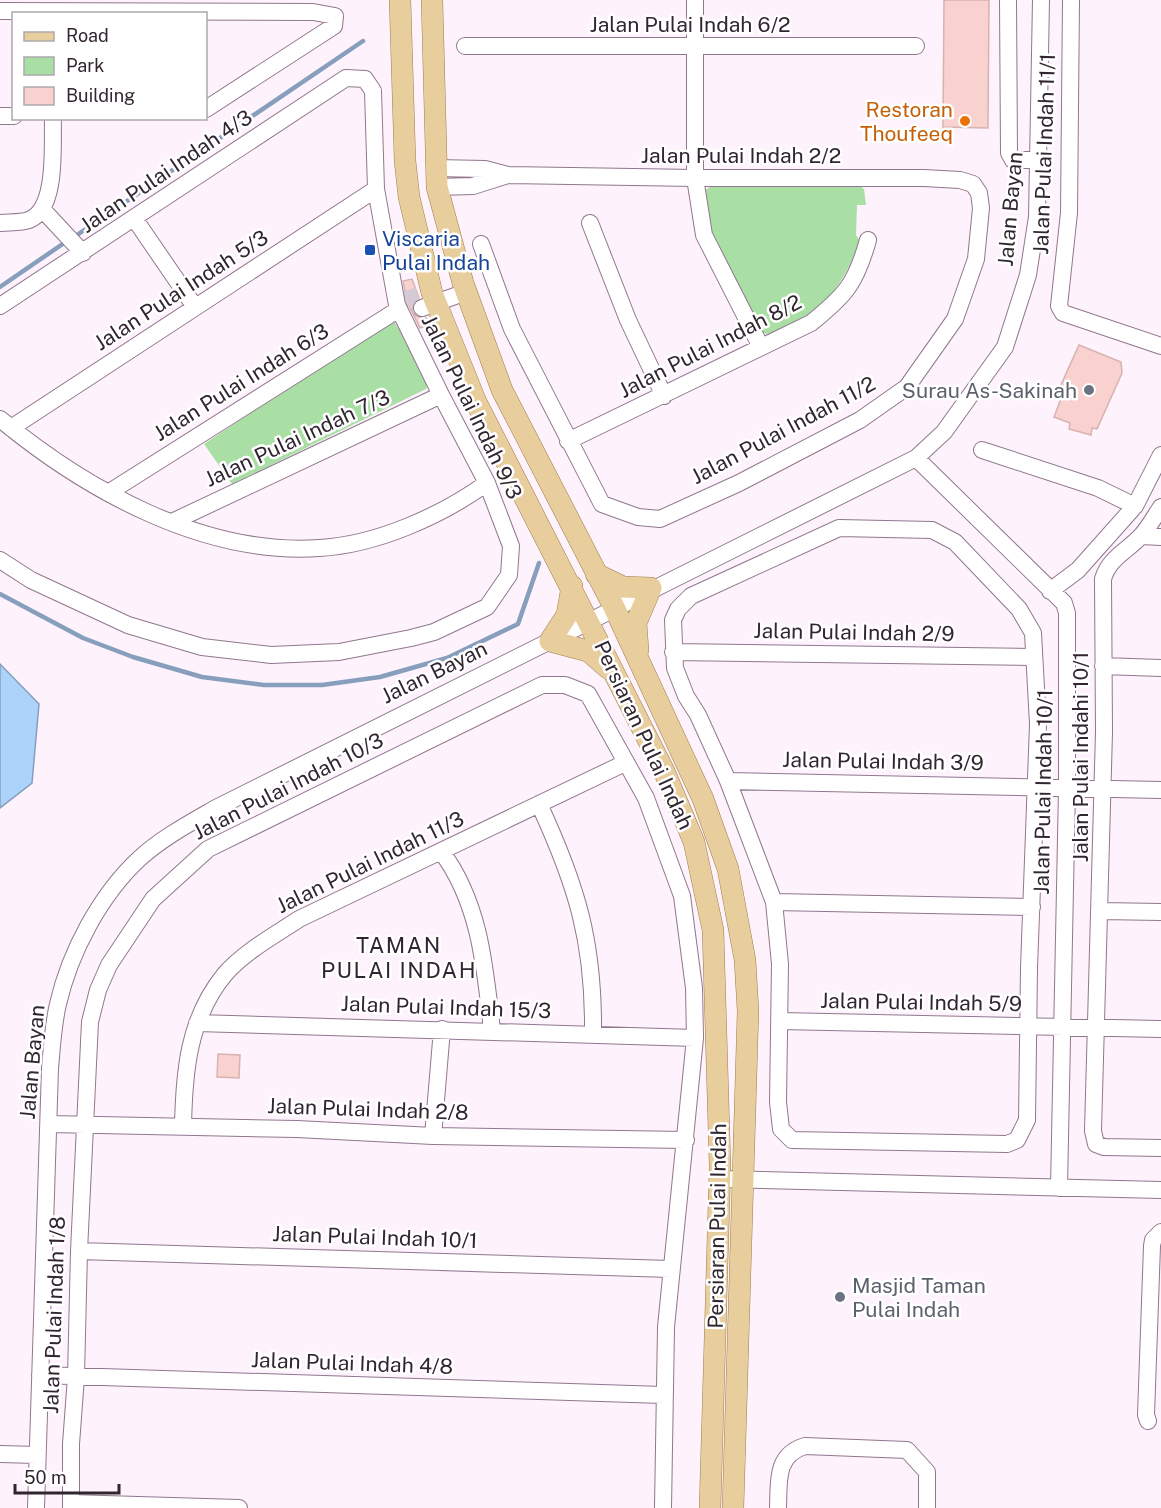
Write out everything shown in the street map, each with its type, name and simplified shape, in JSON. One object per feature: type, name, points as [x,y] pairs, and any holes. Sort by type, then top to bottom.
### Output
[{"type":"main road","name":"Persiaran Pulai Indah","points":[[400,0],[405,161],[415,304],[477,402],[589,619],[664,771],[694,842],[713,930],[720,1179],[710,1508]]},
{"type":"main road","name":"Persiaran Pulai Indah","points":[[432,0],[436,177],[464,287],[502,390],[614,607],[641,671],[703,799],[728,869],[745,960],[748,1011],[733,1508]]},
{"type":"main road","points":[[596,574],[623,587],[651,588],[636,623],[641,671]]},
{"type":"main road","points":[[572,586],[567,615],[550,640],[588,651],[601,660],[621,684]]},
{"type":"street","points":[[695,0],[695,178],[704,235],[761,347]]},
{"type":"street","points":[[1008,0],[1009,153],[1013,160],[1038,160]]},
{"type":"street","name":"Jalan Bayan","points":[[36,1508],[49,1124],[55,1024],[68,972],[103,904],[140,858],[176,830],[589,619],[916,458],[944,432],[1005,347],[1028,275],[1037,217],[1041,0]]},
{"type":"street","name":"Jalan Pulai Indah 11/1","points":[[1071,0],[1069,213],[1059,306],[1063,313],[1161,346]]},
{"type":"street","points":[[0,11],[55,8],[313,12],[335,16],[334,26],[207,108]]},
{"type":"street","name":"Jalan Pulai Indah 6/2","points":[[465,46],[915,46]]},
{"type":"street","name":"Jalan Pulai Indah 9/3","points":[[0,560],[32,580],[128,625],[202,647],[271,655],[339,652],[434,632],[487,607],[509,575],[511,546],[487,483],[441,396],[415,304],[376,189],[373,91],[369,82],[357,76]]},
{"type":"street","name":"Jalan Pulai Indah 4/3","points":[[0,306],[346,78],[357,76]]},
{"type":"street","points":[[0,223],[29,220],[42,209],[48,197],[51,174],[53,120]]},
{"type":"street","name":"Jalan Pulai Indah 2/2","points":[[436,177],[485,169],[508,175],[924,178],[960,180],[973,184]]},
{"type":"street","name":"Jalan Pulai Indah 11/2","points":[[481,244],[512,328],[602,504],[638,517],[660,519],[739,483],[860,420],[908,387],[955,319],[976,259],[981,207],[979,193],[973,184]]},
{"type":"street","name":"Jalan Pulai Indah 5/3","points":[[5,424],[195,307],[376,189]]},
{"type":"street","points":[[42,209],[82,252]]},
{"type":"street","points":[[134,218],[195,307]]},
{"type":"street","points":[[590,223],[628,320],[664,396]]},
{"type":"street","name":"Jalan Pulai Indah 8/2","points":[[568,441],[811,323],[839,300],[858,273],[868,240]]},
{"type":"street","name":"Jalan Pulai Indah 6/3","points":[[108,493],[415,304],[464,287]]},
{"type":"street","name":"Jalan Pulai Indah 7/3","points":[[172,522],[441,396]]},
{"type":"street","points":[[5,424],[51,460],[108,493],[201,533],[243,542],[319,548],[368,539],[410,524],[468,497],[487,483]]},
{"type":"street","points":[[982,450],[1098,488],[1135,506]]},
{"type":"street","points":[[1050,591],[1078,570],[1135,506],[1161,455]]},
{"type":"street","name":"Jalan Pulai Indah 10/1","points":[[916,458],[1064,603],[1067,613],[1067,788],[1060,1028],[1059,1188]]},
{"type":"street","name":"Jalan Pulai Indahi 10/1","points":[[1161,507],[1141,536],[1120,553],[1106,569],[1103,579],[1101,910],[1093,1131],[1096,1144],[1104,1147],[1161,1148]]},
{"type":"street","name":"Jalan Pulai Indah 10/1","points":[[839,528],[932,530],[955,542],[1019,609],[1033,633],[1034,657],[1038,724],[1027,1120],[1017,1140],[1007,1144],[792,1140],[782,1129],[778,1102],[780,964],[774,902],[728,781],[675,669],[673,620],[678,609],[691,596],[829,530],[839,528]]},
{"type":"street","points":[[1141,536],[1161,537]]},
{"type":"street","name":"Jalan Pulai Indah 2/9","points":[[673,652],[1034,657]]},
{"type":"street","points":[[1103,666],[1161,668]]},
{"type":"street","name":"Jalan Pulai Indah 10/3","points":[[84,1124],[90,1022],[98,990],[110,965],[153,899],[208,849],[542,685],[565,685],[588,694],[625,763]]},
{"type":"street","points":[[625,763],[646,798],[682,896],[694,988],[694,1038],[686,1140],[670,1269],[663,1395],[663,1508]]},
{"type":"street","name":"Jalan Pulai Indah 11/3","points":[[183,1127],[187,1056],[197,1023],[209,998],[226,973],[267,940],[299,919],[625,763]]},
{"type":"street","name":"Jalan Pulai Indah 3/9","points":[[728,781],[1161,790]]},
{"type":"street","points":[[538,804],[562,853],[585,926],[594,984],[593,1034]]},
{"type":"street","points":[[441,851],[455,870],[470,905],[484,956],[492,1030]]},
{"type":"street","name":"Jalan Pulai Indah 10/1","points":[[774,902],[1032,907]]},
{"type":"street","points":[[1101,910],[1161,912]]},
{"type":"street","name":"Jalan Pulai Indah 5/9","points":[[780,1021],[1161,1029]]},
{"type":"street","name":"Jalan Pulai Indah 15/3","points":[[197,1023],[492,1030],[694,1038]]},
{"type":"street","points":[[433,1136],[442,1029]]},
{"type":"street","name":"Jalan Pulai Indah 2/8","points":[[49,1124],[297,1129],[433,1136],[686,1140]]},
{"type":"street","name":"Jalan Pulai Indah 1/8","points":[[71,1506],[71,1444],[76,1377],[84,1124]]},
{"type":"street","points":[[720,1179],[1161,1190]]},
{"type":"street","points":[[1148,1421],[1154,1365],[1152,1246],[1153,1240],[1161,1232]]},
{"type":"street","name":"Jalan Pulai Indah 10/1","points":[[79,1251],[670,1269]]},
{"type":"street","name":"Jalan Pulai Indah 4/8","points":[[40,1375],[663,1395]]},
{"type":"street","points":[[778,1508],[780,1466],[791,1452],[805,1446],[907,1450],[927,1472],[927,1508]]},
{"type":"street","points":[[0,1454],[37,1455]]},
{"type":"street","points":[[71,1506],[239,1508]]},
{"type":"green space","points":[[712,186],[860,186],[864,189],[866,205],[857,205],[856,235],[860,241],[844,276],[819,307],[794,324],[769,335],[760,331],[708,227],[703,191]]},
{"type":"green space","points":[[392,318],[398,328],[402,326],[429,383],[426,389],[232,484],[204,444]]},
{"type":"water","points":[[0,664],[39,704],[32,783],[0,808]]},
{"type":"building","points":[[944,0],[989,0],[988,128],[943,127]]},
{"type":"building","points":[[412,279],[419,298],[414,302],[412,311],[416,316],[426,318],[428,325],[420,328],[407,302],[403,281]]},
{"type":"building","name":"Surau As-Sakinah","points":[[1079,345],[1121,362],[1122,373],[1097,429],[1092,428],[1091,435],[1069,429],[1070,423],[1054,417],[1065,388],[1060,387]]},
{"type":"building","points":[[218,1054],[240,1055],[239,1078],[217,1077]]},
{"type":"waterway","points":[[74,237],[363,41]]},
{"type":"waterway","points":[[0,287],[67,241]]},
{"type":"waterway","points":[[0,594],[83,638],[133,657],[202,677],[264,685],[322,685],[380,677],[447,658],[518,624],[539,563]]},
{"type":"tunnel","points":[[404,300],[418,295]]},
{"type":"place","name":"Restoran Thoufeeq","points":[[965,121]]},
{"type":"place","name":"Viscaria Pulai Indah","points":[[370,250]]},
{"type":"place","name":"Surau As-Sakinah","points":[[1089,390]]},
{"type":"place","name":"Masjid Taman Pulai Indah","points":[[840,1297]]},
{"type":"district","name":"TAMAN PULAI INDAH","points":[[399,958]]}]
